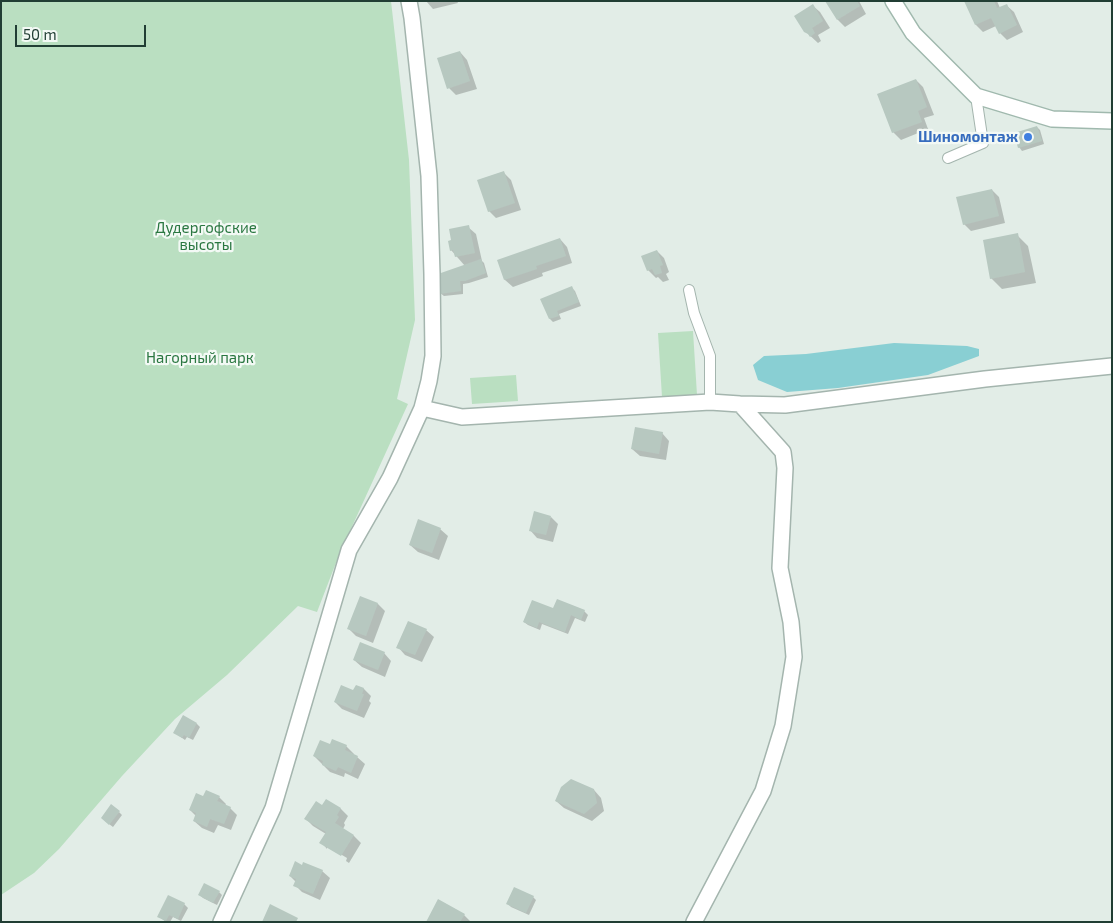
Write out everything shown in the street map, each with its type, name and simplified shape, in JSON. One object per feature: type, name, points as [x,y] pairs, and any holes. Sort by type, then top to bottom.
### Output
[{"type":"street","points":[[221,922],[273,808],[350,550],[390,478],[422,408],[429,381],[433,356],[429,176],[409,1]]},
{"type":"street","points":[[893,1],[913,33],[976,96],[1052,119],[1112,121]]},
{"type":"street","points":[[422,408],[462,417],[710,402],[785,405],[1112,366]]},
{"type":"street","points":[[694,922],[763,791],[783,726],[794,657],[791,622],[780,568],[785,468],[783,452],[740,404]]},
{"type":"lane","points":[[948,158],[982,143],[976,96]]},
{"type":"lane","points":[[689,290],[694,313],[710,356],[710,402]]},
{"type":"green space","name":"Дудергофские высоты","points":[[1,1],[391,1],[409,160],[415,320],[397,399],[408,404],[339,555],[317,612],[298,606],[227,675],[175,719],[122,776],[59,849],[34,873],[1,895]]},
{"type":"green space","points":[[693,331],[697,395],[662,397],[658,333]]},
{"type":"green space","points":[[516,375],[518,401],[472,404],[470,378]]},
{"type":"water","points":[[894,343],[967,346],[979,349],[979,356],[928,375],[838,388],[787,392],[758,380],[753,365],[764,356],[806,354]]},
{"type":"building","points":[[825,1],[857,1],[860,6],[837,20]]},
{"type":"building","points":[[964,1],[994,1],[997,8],[1007,4],[1017,25],[999,34],[991,18],[975,25]]},
{"type":"building","points":[[813,4],[823,21],[812,28],[815,33],[810,37],[804,32],[794,16]]},
{"type":"building","points":[[460,51],[470,81],[447,89],[437,58]]},
{"type":"building","points":[[916,79],[927,107],[918,111],[922,122],[892,133],[877,94]]},
{"type":"building","name":"Шиномонтаж","points":[[1037,126],[1042,141],[1018,148],[1014,133]]},
{"type":"building","points":[[504,171],[515,203],[488,212],[477,180]]},
{"type":"building","points":[[992,189],[999,216],[963,225],[956,197]]},
{"type":"building","points":[[469,225],[475,253],[455,257],[453,250],[450,251],[448,241],[451,240],[449,229]]},
{"type":"building","points":[[1018,233],[1025,272],[990,279],[983,240]]},
{"type":"building","points":[[560,238],[566,256],[536,266],[537,269],[504,280],[497,260]]},
{"type":"building","points":[[657,250],[663,265],[660,266],[662,273],[655,275],[652,269],[647,271],[641,256]]},
{"type":"building","points":[[481,259],[486,273],[460,281],[461,291],[439,294],[438,274]]},
{"type":"building","points":[[572,286],[579,302],[557,311],[559,316],[549,319],[540,299]]},
{"type":"building","points":[[635,427],[663,432],[659,454],[631,449]]},
{"type":"building","points":[[534,511],[551,516],[546,535],[529,531]]},
{"type":"building","points":[[418,519],[441,528],[432,553],[409,545]]},
{"type":"building","points":[[360,596],[378,603],[366,636],[347,629]]},
{"type":"building","points":[[557,599],[585,610],[581,620],[571,615],[565,632],[539,622],[537,628],[523,622],[532,600],[553,608]]},
{"type":"building","points":[[408,621],[427,629],[415,655],[396,648]]},
{"type":"building","points":[[360,642],[385,652],[378,670],[353,660]]},
{"type":"building","points":[[341,685],[353,690],[356,685],[364,688],[362,694],[364,694],[357,711],[334,702]]},
{"type":"building","points":[[183,715],[197,723],[189,738],[184,735],[182,738],[173,733]]},
{"type":"building","points":[[332,739],[347,745],[345,750],[358,756],[351,773],[338,767],[336,771],[322,765],[323,761],[313,756],[320,740],[330,744]]},
{"type":"building","points":[[571,779],[594,789],[597,803],[584,814],[555,801],[561,787]]},
{"type":"building","points":[[206,790],[220,796],[217,801],[231,807],[224,824],[210,819],[207,827],[193,821],[196,813],[189,810],[196,793],[203,796]]},
{"type":"building","points":[[326,799],[341,808],[335,823],[354,835],[341,856],[319,843],[326,832],[304,819],[316,801],[322,805]]},
{"type":"building","points":[[111,804],[120,811],[109,825],[101,818]]},
{"type":"building","points":[[295,861],[302,865],[303,862],[323,870],[313,894],[293,886],[296,879],[289,876]]},
{"type":"building","points":[[204,883],[220,891],[213,903],[198,895]]},
{"type":"building","points":[[514,887],[534,896],[526,913],[506,904]]},
{"type":"building","points":[[168,895],[185,903],[178,919],[169,915],[166,921],[157,917]]},
{"type":"building","points":[[438,899],[465,914],[460,922],[426,922]]},
{"type":"building","points":[[270,904],[298,918],[296,922],[262,922]]},
{"type":"place","name":"Шиномонтаж","points":[[1028,137]]},
{"type":"park label","name":"Нагорный парк","points":[[200,358]]}]
